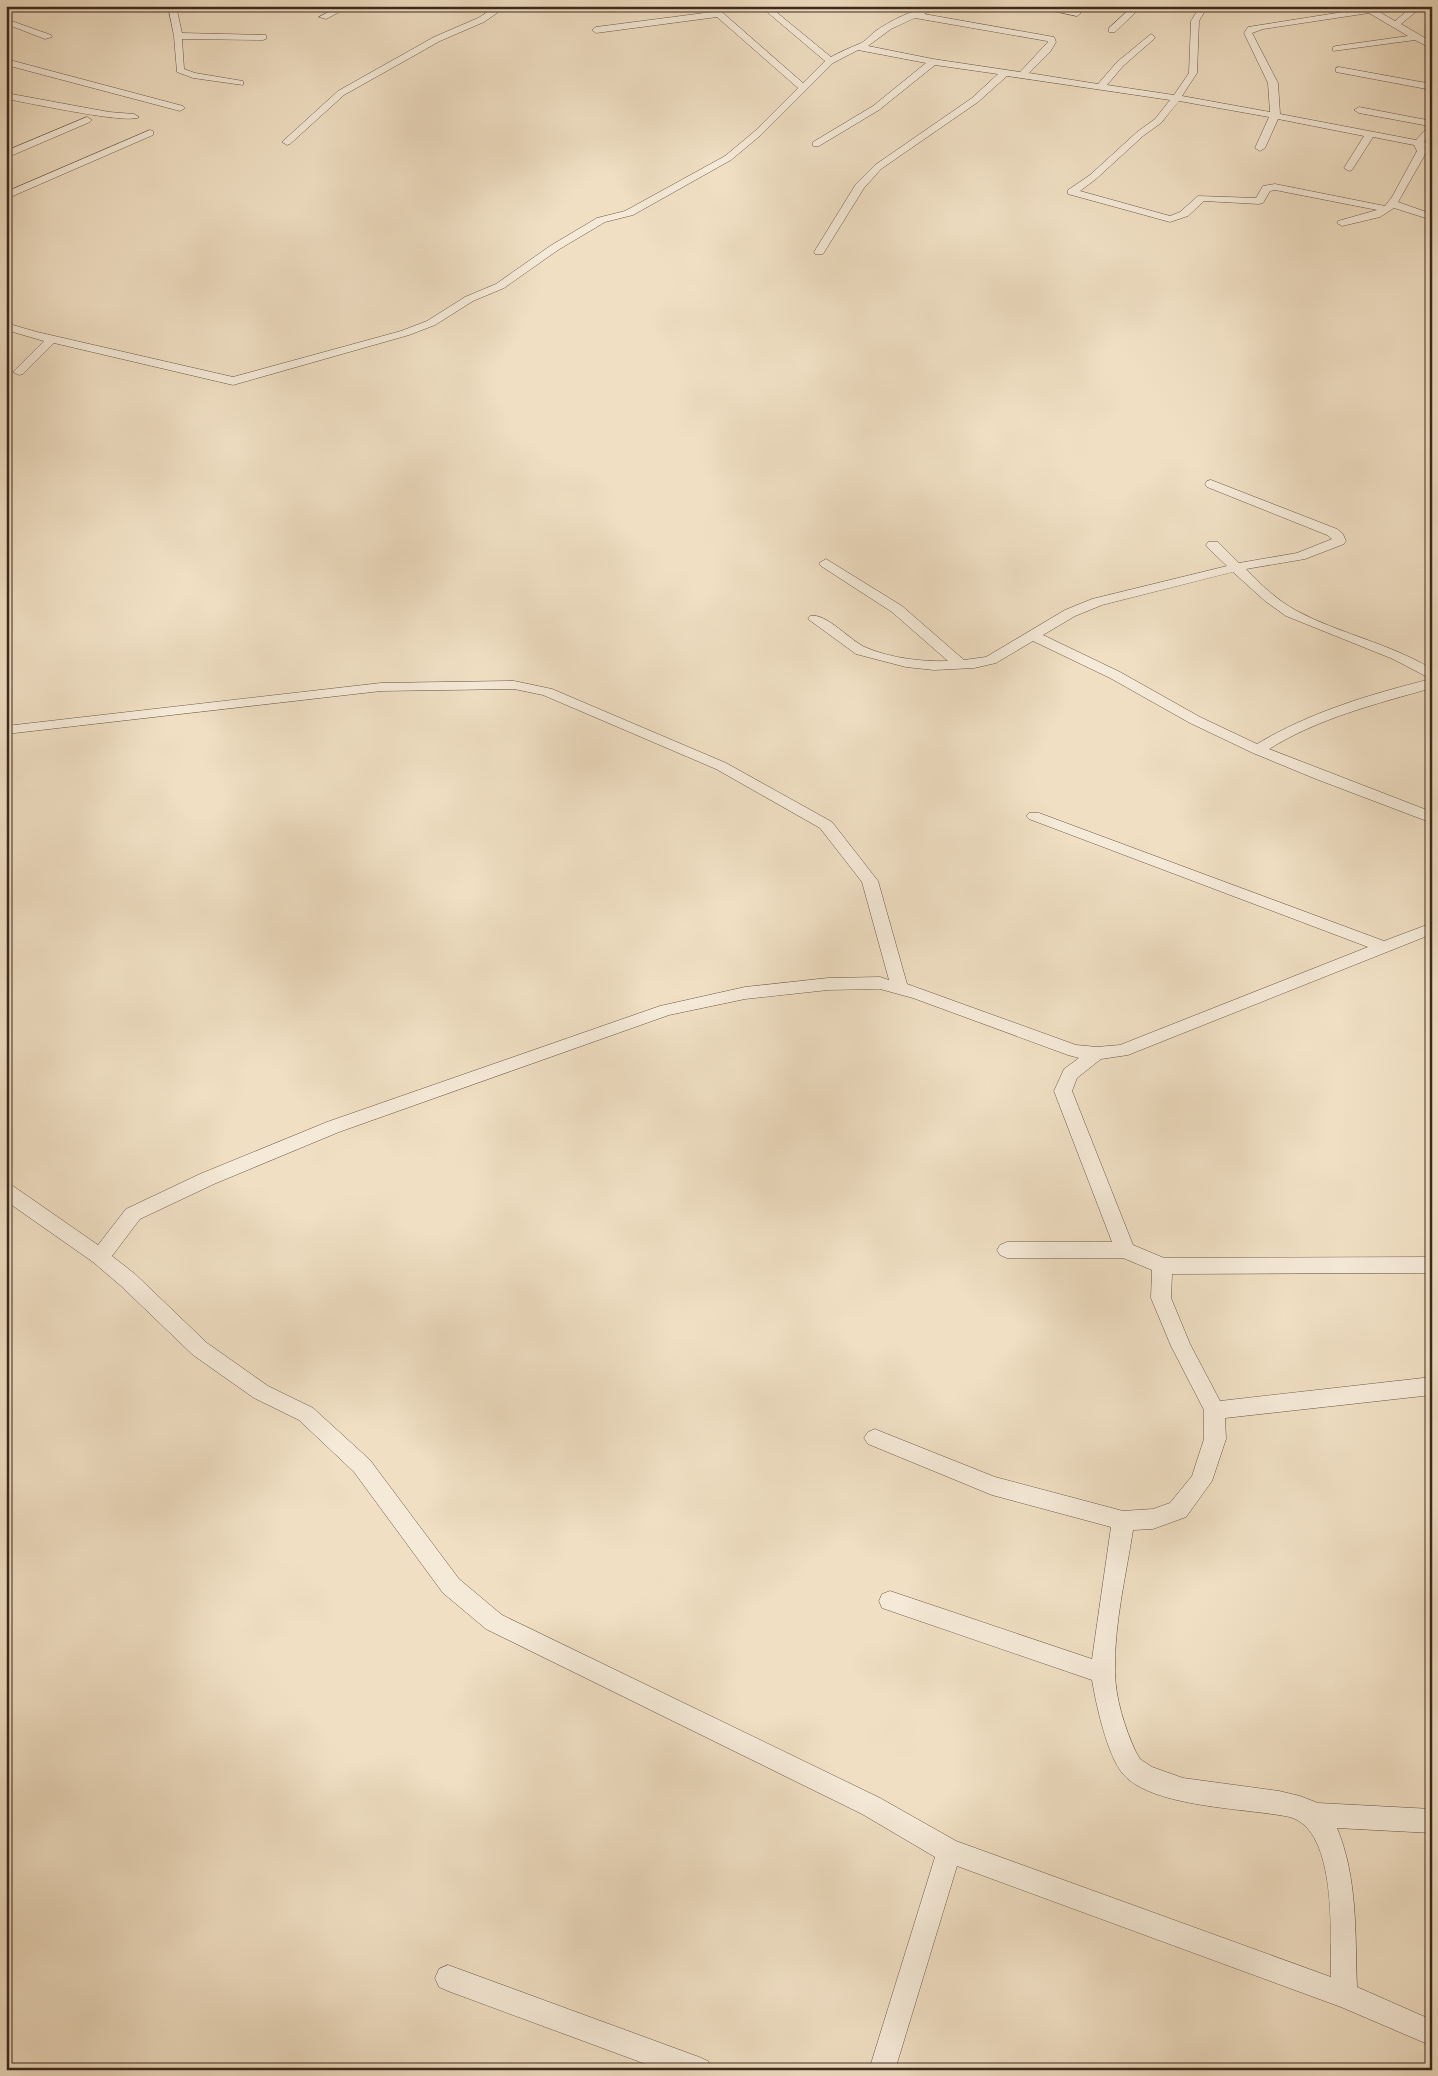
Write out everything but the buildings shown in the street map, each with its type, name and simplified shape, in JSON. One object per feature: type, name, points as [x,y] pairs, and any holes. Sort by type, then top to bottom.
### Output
[{"type":"street","points":[[172,6],[178,36],[180,70],[193,75],[240,83]]},
{"type":"street","points":[[324,17],[347,6]]},
{"type":"street","points":[[287,142],[341,93],[436,40],[481,20],[503,6]]},
{"type":"street","points":[[710,6],[804,88]]},
{"type":"street","points":[[764,6],[830,62]]},
{"type":"street","points":[[862,47],[868,39],[913,11],[924,11],[938,6]]},
{"type":"street","points":[[1034,6],[1077,13]]},
{"type":"street","points":[[1112,30],[1138,6]]},
{"type":"street","points":[[1204,6],[1195,22],[1192,73],[1178,97],[1158,121],[1140,134],[1093,177],[1072,192],[1170,219],[1184,214],[1202,198],[1259,201],[1267,188],[1276,187],[1390,206],[1432,216]]},
{"type":"street","points":[[1396,24],[1419,6]]},
{"type":"street","points":[[1260,148],[1274,115],[1273,83],[1248,32],[1251,29],[1366,8],[1432,46]]},
{"type":"street","points":[[913,11],[1051,39],[1052,42],[1048,50],[1023,74]]},
{"type":"street","points":[[596,30],[719,14]]},
{"type":"street","points":[[6,21],[48,37]]},
{"type":"street","points":[[178,36],[263,37]]},
{"type":"street","points":[[1101,86],[1120,64],[1151,37]]},
{"type":"street","points":[[1336,49],[1415,37]]},
{"type":"street","points":[[6,326],[52,339],[233,381],[405,333],[431,323],[469,299],[500,286],[554,248],[600,220],[628,213],[728,158],[758,133],[830,62],[856,47],[933,62],[1178,97],[1432,146]]},
{"type":"street","points":[[6,62],[180,108]]},
{"type":"street","points":[[816,144],[876,108],[933,62]]},
{"type":"street","points":[[1339,70],[1432,87]]},
{"type":"street","points":[[819,252],[860,186],[878,167],[975,100],[1006,72]]},
{"type":"street","points":[[6,96],[109,115],[134,116]]},
{"type":"street","points":[[1359,110],[1432,124]]},
{"type":"street","points":[[6,155],[87,120]]},
{"type":"street","points":[[1418,143],[1432,128]]},
{"type":"street","points":[[6,196],[150,134]]},
{"type":"street","points":[[1349,168],[1370,134]]},
{"type":"street","points":[[1342,223],[1375,214],[1390,206],[1410,168],[1422,151],[1418,143]]},
{"type":"street","points":[[19,372],[52,339]]},
{"type":"street","points":[[815,619],[861,651],[906,663],[934,666],[974,664],[991,660],[1070,613],[1097,602],[1237,566],[1300,556],[1339,541],[1338,536],[1304,520],[1211,484]]},
{"type":"street","points":[[1214,545],[1237,566],[1251,584],[1271,601],[1290,613],[1397,657],[1432,675]]},
{"type":"street","points":[[826,563],[897,609],[961,665]]},
{"type":"street","points":[[1032,635],[1115,674],[1195,720],[1258,750],[1432,818]]},
{"type":"street","points":[[1258,750],[1280,735],[1303,724],[1432,682]]},
{"type":"street","points":[[6,730],[381,687],[514,685],[547,692],[720,766],[826,825],[870,881],[900,988]]},
{"type":"street","points":[[1034,816],[1384,946]]},
{"type":"street","points":[[100,1257],[133,1214],[207,1179],[333,1127],[666,1010],[745,993],[828,984],[880,983],[918,993],[1074,1052],[1122,1051],[1432,928]]},
{"type":"street","points":[[1097,1053],[1070,1074],[1063,1091],[1125,1250]]},
{"type":"street","points":[[6,1191],[100,1257],[128,1280],[200,1349],[261,1392],[306,1414],[362,1466],[451,1586],[494,1622],[871,1806],[949,1851],[1344,1995],[1432,2033]]},
{"type":"street","points":[[1007,1250],[1125,1250],[1162,1266],[1432,1265]]},
{"type":"street","points":[[875,1438],[992,1486],[1123,1521],[1153,1519],[1178,1510],[1204,1472],[1215,1439],[1214,1410],[1181,1346],[1161,1298],[1162,1266]]},
{"type":"street","points":[[1214,1410],[1432,1386]]},
{"type":"street","points":[[1123,1521],[1102,1673],[1117,1738],[1130,1765],[1148,1778],[1181,1791],[1292,1805],[1315,1814],[1432,1821]]},
{"type":"street","points":[[890,1601],[1102,1673]]},
{"type":"street","points":[[1315,1814],[1327,1833],[1340,1878],[1344,1995]]},
{"type":"street","points":[[882,2070],[949,1851]]},
{"type":"street","points":[[448,1978],[699,2070]]}]
